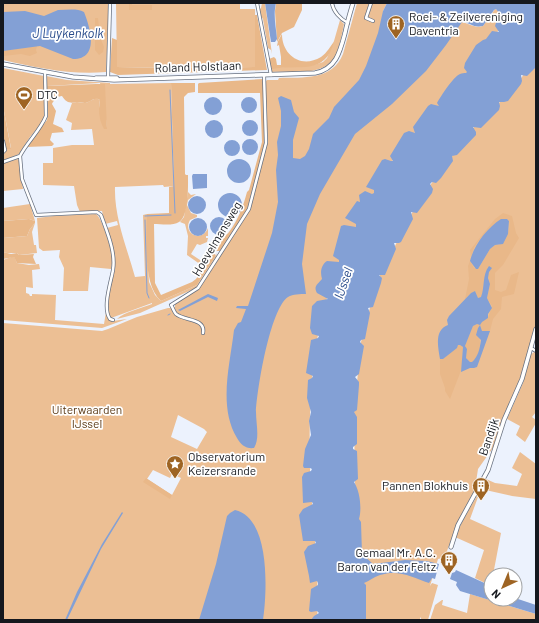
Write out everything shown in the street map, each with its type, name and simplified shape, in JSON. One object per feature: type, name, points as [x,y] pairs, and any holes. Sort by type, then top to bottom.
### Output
[{"type":"street","points":[[108,78],[110,3]]},
{"type":"street","points":[[256,3],[271,75]]},
{"type":"street","points":[[332,3],[332,6],[342,20],[348,23]]},
{"type":"street","name":"Roland Holstlaan","points":[[3,64],[45,72],[91,78],[126,79],[315,73],[328,68],[339,54],[353,3]]},
{"type":"street","points":[[371,3],[366,18],[373,21]]},
{"type":"street","points":[[45,72],[46,116],[44,122],[20,156],[22,180],[36,215],[96,212],[101,215],[113,257],[113,270],[108,290],[107,314],[110,319],[113,320]]},
{"type":"street","name":"Hoevelmansweg","points":[[203,333],[204,328],[201,324],[178,315],[171,305],[198,288],[249,209],[266,143],[264,75]]},
{"type":"street","points":[[3,141],[5,150],[3,152]]},
{"type":"street","points":[[3,162],[20,156]]},
{"type":"street","name":"Bandijk","points":[[450,547],[458,525],[488,470],[504,420],[522,379],[536,329]]},
{"type":"street","points":[[531,348],[536,351]]},
{"type":"green space","points":[[3,3],[109,3],[106,72],[67,72],[3,60]]},
{"type":"green space","points":[[116,3],[240,3],[240,9],[255,9],[256,67],[117,67]]},
{"type":"green space","points":[[262,3],[265,3],[272,54],[271,50],[268,48],[263,19],[259,10]]},
{"type":"green space","name":"Uiterwaarden IJssel","points":[[357,3],[387,3],[383,11],[462,22],[472,26],[483,26],[495,9],[508,14],[493,39],[476,62],[409,139],[390,164],[348,244],[331,284],[321,319],[317,340],[310,405],[310,470],[317,564],[317,620],[3,620],[3,323],[102,331],[137,317],[175,307],[177,302],[200,287],[250,208],[268,141],[264,83],[267,80],[278,80],[279,78],[316,76],[332,69],[338,63],[343,54]],"holes":[[[178,415],[207,432],[197,449],[171,437]],[[153,470],[170,478],[172,474],[181,478],[172,495],[147,479]]]},
{"type":"green space","points":[[340,20],[344,24],[342,36],[336,55],[331,62],[316,70],[299,72],[272,72],[271,68],[314,65],[323,62],[327,58],[334,41]]},
{"type":"green space","points":[[536,53],[536,327],[522,377],[495,445],[478,469],[474,495],[456,527],[446,557],[438,559],[430,586],[432,583],[438,585],[428,620],[422,620],[420,617],[420,620],[361,620],[359,520],[355,483],[354,413],[361,342],[380,275],[412,213],[431,184],[474,127],[499,103],[522,77]]},
{"type":"green space","name":"DTC","points":[[3,68],[44,76],[45,114],[41,124],[19,154],[3,161],[3,154],[5,153],[6,149],[11,148],[3,106]]},
{"type":"green space","points":[[46,76],[67,80],[110,83],[110,84],[171,83],[174,186],[115,187],[115,198],[119,221],[135,277],[145,276],[143,215],[147,214],[149,282],[155,295],[161,301],[197,285],[216,256],[216,253],[217,257],[196,288],[140,313],[117,319],[124,314],[152,303],[111,318],[108,314],[109,287],[114,257],[107,228],[118,225],[117,221],[105,224],[102,211],[80,212],[77,205],[74,186],[43,185],[43,163],[53,163],[53,148],[72,145],[94,145],[92,129],[71,130],[72,123],[66,120],[72,103],[86,103],[96,98],[100,100],[99,106],[107,129],[100,83],[47,86]]},
{"type":"green space","points":[[18,159],[23,189],[3,191],[3,163]]},
{"type":"green space","points":[[188,192],[191,195],[196,194],[188,200],[187,205],[191,213],[197,215],[197,217],[190,220],[188,225],[191,233],[198,236],[202,235],[208,228],[208,236],[206,236],[206,238],[208,238],[207,242],[200,245],[197,244],[191,254],[206,264],[204,267],[187,255],[188,236],[185,224],[180,222],[184,217]]},
{"type":"green space","points":[[30,204],[35,221],[29,219],[3,221],[3,208]]},
{"type":"green space","points":[[96,214],[103,227],[110,246],[112,259],[111,269],[90,267],[88,291],[63,291],[64,268],[59,257],[60,250],[43,251],[39,248],[37,218]]},
{"type":"green space","points":[[35,223],[32,232],[37,253],[19,255],[17,253],[3,252],[3,238],[27,236]]},
{"type":"green space","points":[[14,256],[17,263],[29,265],[39,264],[40,269],[32,270],[33,288],[26,287],[26,293],[30,296],[32,296],[32,294],[56,295],[55,320],[104,324],[106,312],[108,318],[113,321],[127,319],[102,328],[3,320],[3,260]]},
{"type":"green space","points":[[536,352],[536,412],[532,417],[536,420],[536,423],[525,442],[516,435],[520,426],[507,419],[523,383],[530,355]]},
{"type":"green space","points":[[520,452],[536,464],[536,499],[512,496],[481,489],[486,479],[495,483],[517,486],[522,474],[512,468]]},
{"type":"green space","points":[[477,496],[478,497],[470,519],[501,533],[495,567],[483,567],[483,582],[475,578],[484,550],[455,537]]},
{"type":"green space","points":[[470,594],[483,598],[483,607],[513,607],[536,614],[536,620],[430,620],[435,605],[442,600],[442,605],[467,613]]},
{"type":"shaded area","points":[[129,3],[132,3],[132,5],[152,5],[152,10],[129,10]]},
{"type":"shaded area","points":[[276,3],[302,3],[302,10],[294,27],[282,33],[277,42],[275,11]]},
{"type":"shaded area","points":[[255,15],[257,15],[267,70],[118,75],[110,72],[112,38],[117,40],[117,67],[255,67]]},
{"type":"shaded area","points":[[95,18],[98,18],[100,37],[104,47],[103,52],[99,55],[95,50]]},
{"type":"shaded area","points":[[282,34],[285,48],[289,54],[300,61],[314,60],[321,57],[334,42],[330,53],[318,64],[272,69],[269,59],[274,57],[277,65],[281,65],[279,45],[277,46]]},
{"type":"shaded area","points":[[37,46],[37,53],[30,56],[21,54],[3,56],[3,51]]},
{"type":"shaded area","points":[[263,79],[264,146],[247,210],[221,251],[217,251],[214,249],[221,238],[228,233],[235,223],[249,190],[262,142],[260,93],[198,93],[198,84]]},
{"type":"shaded area","points":[[171,83],[195,83],[195,92],[188,93],[184,97],[185,174],[188,175],[185,214],[179,222],[176,223],[154,224],[155,283],[161,295],[192,282],[196,279],[214,252],[216,256],[197,285],[161,301],[155,293],[148,272],[146,248],[147,214],[169,213],[169,187],[174,186]]},
{"type":"shaded area","points":[[105,84],[107,129],[104,129],[100,119],[100,100],[94,99],[85,103],[71,103],[67,102],[62,96],[60,96],[53,101],[52,104],[56,111],[53,124],[62,128],[64,132],[52,133],[50,140],[54,144],[52,146],[26,147],[47,120],[47,86]]},
{"type":"shaded area","points":[[3,106],[11,149],[6,149],[3,136]]},
{"type":"shaded area","points":[[503,213],[512,216],[516,233],[519,238],[503,265],[495,273],[495,290],[501,292],[506,290],[511,275],[519,272],[514,294],[502,297],[501,309],[493,319],[490,331],[482,331],[480,325],[478,328],[480,341],[479,351],[475,359],[470,362],[466,358],[467,349],[465,346],[472,328],[488,318],[492,306],[487,298],[490,284],[486,271],[484,290],[481,297],[478,298],[475,291],[465,299],[469,279],[468,266],[470,261],[474,268],[478,269],[490,249],[495,245],[499,245],[506,237],[509,231],[509,220],[503,220],[493,225],[476,244],[471,257],[470,250],[495,219]]},
{"type":"shaded area","points":[[29,219],[35,221],[35,223],[27,236],[3,238],[3,221]]},
{"type":"shaded area","points":[[3,252],[11,254],[17,253],[19,255],[34,254],[33,257],[36,264],[17,263],[14,257],[3,259]]},
{"type":"shaded area","points":[[458,345],[463,347],[462,368],[450,399],[445,391],[440,374],[440,359],[443,359]]},
{"type":"shaded area","points":[[146,478],[172,495],[170,499],[143,482]]},
{"type":"water","points":[[265,3],[276,3],[275,16],[277,39],[275,42],[271,42]]},
{"type":"water","name":"IJssel","points":[[387,3],[536,3],[536,67],[527,76],[521,75],[521,84],[508,101],[499,102],[499,110],[481,128],[473,127],[476,135],[457,155],[452,156],[453,161],[441,178],[436,183],[432,182],[430,184],[433,189],[432,193],[417,213],[411,212],[413,219],[401,242],[394,243],[396,249],[385,275],[379,275],[382,278],[381,283],[373,307],[368,308],[370,313],[365,339],[361,340],[360,342],[364,346],[359,374],[355,377],[359,382],[359,385],[357,410],[354,412],[357,417],[357,444],[353,447],[353,449],[357,451],[358,479],[354,482],[358,490],[360,500],[359,519],[361,522],[362,554],[373,564],[405,560],[427,561],[439,564],[435,579],[432,578],[429,583],[399,573],[387,573],[380,575],[364,583],[366,585],[366,620],[311,620],[319,613],[317,611],[309,611],[311,589],[318,585],[318,583],[317,581],[310,583],[304,552],[308,546],[316,543],[315,541],[303,541],[299,515],[303,509],[313,504],[312,502],[303,503],[302,477],[304,473],[311,471],[312,469],[304,468],[303,466],[305,449],[311,435],[309,421],[311,412],[307,398],[308,380],[313,376],[306,373],[311,340],[318,338],[319,336],[312,334],[310,328],[312,306],[317,301],[328,299],[317,293],[316,285],[322,279],[321,274],[323,265],[327,261],[339,262],[339,260],[333,256],[341,226],[356,227],[356,224],[345,218],[357,201],[360,202],[359,195],[365,191],[372,194],[374,193],[374,190],[366,187],[382,160],[385,159],[393,161],[390,156],[404,133],[409,131],[415,133],[413,127],[428,106],[431,104],[439,106],[437,103],[451,83],[457,76],[467,72],[464,68],[465,63],[476,45],[486,39],[492,31],[499,32],[495,26],[499,13],[496,9],[483,26],[462,22],[426,71],[392,104],[355,134],[320,194],[307,224],[302,264],[306,294],[288,297],[281,304],[270,333],[259,386],[256,412],[257,440],[254,448],[246,447],[242,445],[231,426],[227,399],[228,371],[234,330],[238,323],[241,322],[246,309],[236,308],[237,306],[248,306],[272,233],[278,202],[276,170],[278,155],[277,142],[281,126],[281,111],[278,98],[281,96],[291,100],[294,112],[299,118],[293,140],[293,158],[300,159],[305,156],[309,149],[313,134],[329,118],[334,107],[359,80],[366,66],[378,33],[383,11]]},
{"type":"water","name":"J Luykenkolk","points":[[58,10],[75,10],[84,12],[89,26],[91,41],[87,54],[81,58],[73,59],[40,46],[3,51],[3,12],[25,11],[44,16]]},
{"type":"water","points":[[213,97],[219,100],[222,106],[219,112],[213,115],[207,112],[204,106],[207,100]]},
{"type":"water","points":[[249,97],[255,99],[257,105],[255,111],[249,113],[243,111],[241,105],[243,99]]},
{"type":"water","points":[[214,120],[220,123],[223,129],[220,135],[214,138],[208,135],[205,129],[208,123]]},
{"type":"water","points":[[250,120],[256,122],[258,128],[256,134],[250,136],[244,134],[242,128],[244,122]]},
{"type":"water","points":[[250,139],[256,141],[258,147],[256,153],[250,155],[244,153],[242,147],[244,141]]},
{"type":"water","points":[[232,140],[238,142],[240,148],[238,154],[232,156],[226,154],[224,148],[226,142]]},
{"type":"water","points":[[239,159],[247,163],[251,171],[247,179],[239,183],[231,179],[227,171],[231,163]]},
{"type":"water","points":[[193,174],[207,174],[207,188],[193,189]]},
{"type":"water","points":[[230,193],[238,197],[242,205],[238,213],[230,217],[222,213],[218,205],[222,197]]},
{"type":"water","points":[[193,196],[201,196],[206,201],[204,212],[201,214],[193,214],[188,209],[188,201]]},
{"type":"water","points":[[215,217],[223,217],[228,222],[226,233],[223,235],[215,235],[210,230],[210,222]]},
{"type":"water","points":[[194,218],[202,218],[207,223],[205,234],[202,236],[194,236],[189,231],[189,223]]},
{"type":"water","points":[[501,219],[507,219],[509,221],[508,234],[503,244],[495,245],[490,249],[478,269],[476,269],[470,261],[478,243],[486,232]]},
{"type":"water","points":[[489,266],[492,268],[489,272],[488,278],[490,284],[487,298],[492,308],[488,314],[488,318],[480,325],[482,331],[490,331],[477,367],[461,372],[463,347],[458,345],[457,348],[443,359],[440,359],[438,344],[439,335],[444,327],[448,325],[447,320],[449,316],[471,293],[475,291],[478,298],[481,297],[484,277]],"holes":[[[477,324],[480,325],[476,335],[481,340],[480,346],[476,358],[470,362],[466,358],[467,349],[465,346],[473,326]]]},
{"type":"water","points":[[208,294],[218,298],[217,301],[208,297],[180,311],[178,310]]},
{"type":"water","points":[[235,510],[247,516],[255,527],[261,541],[265,575],[263,620],[199,620],[216,564],[227,516]]},
{"type":"water","points":[[122,512],[123,513],[101,549],[67,620],[65,620],[77,592],[102,544]]},
{"type":"water","points":[[456,570],[483,582],[483,598],[460,591],[456,585],[457,582],[450,579],[452,573]]},
{"type":"water","points":[[523,601],[536,605],[536,614],[513,607],[523,607]]},
{"type":"waterway","points":[[170,90],[175,213]]},
{"type":"waterway","points":[[145,216],[171,215]]},
{"type":"waterway","points":[[145,220],[147,293],[149,298]]},
{"type":"place","name":"Roei- & Zeilvereniging Daventria","points":[[396,39]]},
{"type":"place","name":"DTC","points":[[24,110]]},
{"type":"place","name":"Observatorium Keizersrande","points":[[175,479]]},
{"type":"place","name":"Pannen Blokhuis","points":[[481,501]]},
{"type":"place","name":"Gemaal Mr. A.C. Baron van der Feltz","points":[[449,575]]}]
